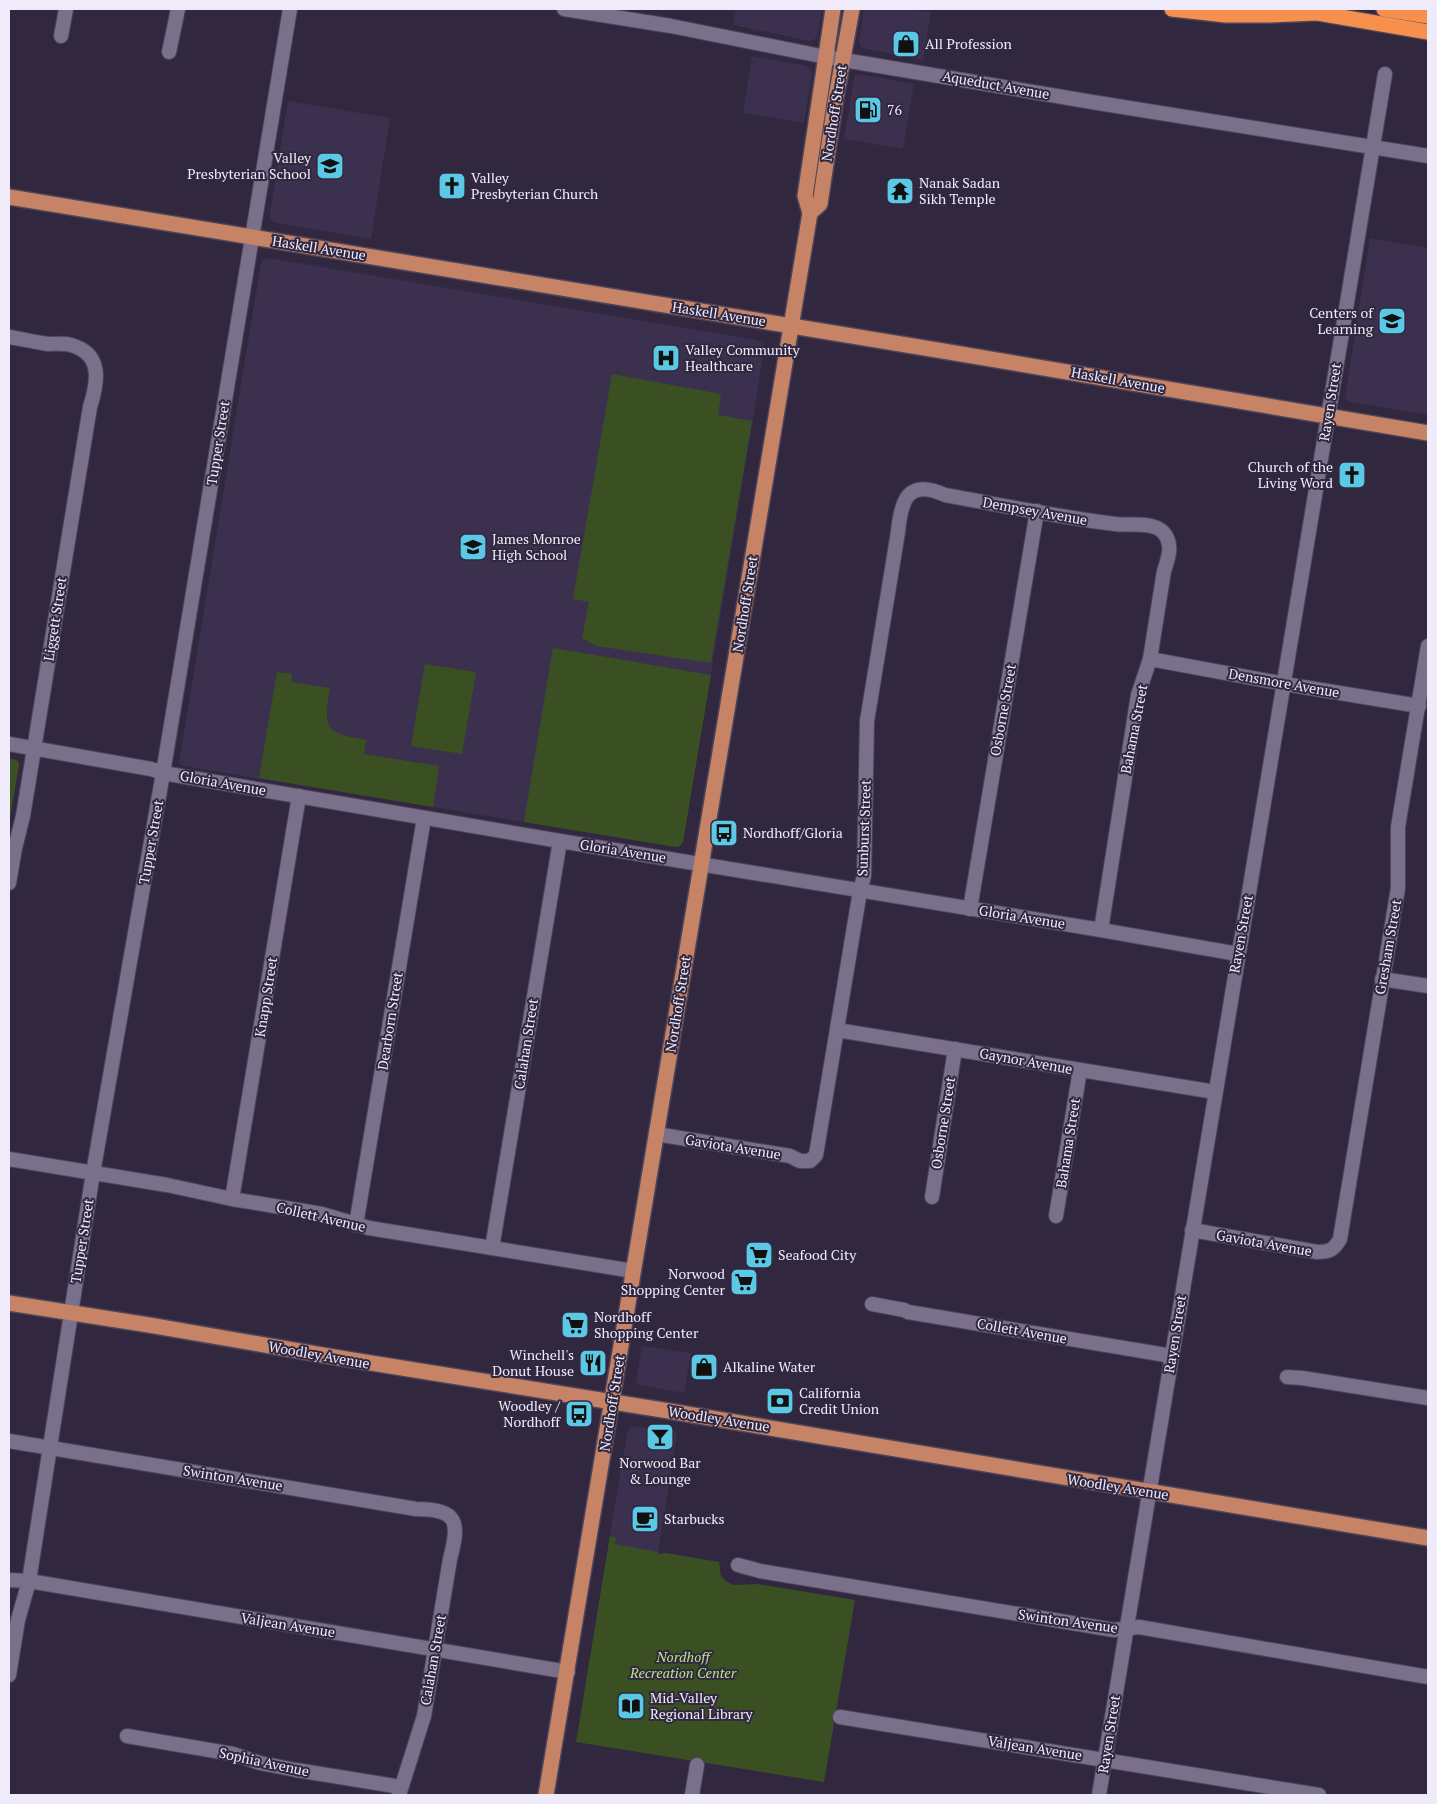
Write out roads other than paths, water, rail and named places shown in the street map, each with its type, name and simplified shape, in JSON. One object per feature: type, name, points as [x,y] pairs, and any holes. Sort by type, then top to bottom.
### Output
[{"type":"highway","points":[[1172,9],[1226,15],[1269,16],[1315,13]]},
{"type":"highway","points":[[1289,9],[1428,32]]},
{"type":"highway","points":[[1348,9],[1428,22]]},
{"type":"highway","points":[[1384,9],[1428,16]]},
{"type":"main road","name":"Nordhoff Street","points":[[546,1795],[810,212],[805,196],[834,9]]},
{"type":"main road","name":"Nordhoff Street","points":[[810,212],[820,204],[842,60],[852,9]]},
{"type":"main road","name":"Haskell Avenue","points":[[9,197],[1428,433]]},
{"type":"main road","name":"Woodley Avenue","points":[[9,1303],[1428,1538]]},
{"type":"street","points":[[61,36],[66,9]]},
{"type":"street","points":[[170,52],[178,9]]},
{"type":"street","name":"Tupper Street","points":[[9,1675],[18,1620],[29,1581],[93,1173],[163,773],[290,9]]},
{"type":"street","name":"Aqueduct Avenue","points":[[564,9],[671,26],[842,60],[1428,156]]},
{"type":"street","name":"Rayen Street","points":[[1099,1795],[1385,74]]},
{"type":"street","name":"Liggett Street","points":[[9,337],[49,344],[70,345],[90,356],[96,374],[96,385],[90,407],[23,816],[9,883]]},
{"type":"street","name":"Dempsey Avenue","points":[[909,494],[926,489],[945,495],[1116,524],[1147,525],[1162,531]]},
{"type":"street","name":"Sunburst Street","points":[[810,1161],[814,1158],[817,1150],[864,876],[866,720],[897,541],[900,511],[909,494]]},
{"type":"street","name":"Osborne Street","points":[[970,909],[1037,511]]},
{"type":"street","name":"Bahama Street","points":[[1101,930],[1138,695],[1150,659],[1164,572],[1170,552],[1168,541],[1162,531]]},
{"type":"street","name":"Gresham Street","points":[[1335,1247],[1340,1239],[1342,1229],[1398,888],[1398,827],[1428,646]]},
{"type":"street","name":"Densmore Avenue","points":[[1150,659],[1284,684],[1419,706]]},
{"type":"street","name":"Gloria Avenue","points":[[9,744],[152,769],[163,773],[424,818],[1238,954]]},
{"type":"street","name":"Knapp Street","points":[[232,1199],[299,796]]},
{"type":"street","name":"Dearborn Street","points":[[356,1225],[424,818]]},
{"type":"street","name":"Calahan Street","points":[[492,1248],[560,841]]},
{"type":"street","points":[[1382,979],[1428,986]]},
{"type":"street","name":"Gaynor Avenue","points":[[837,1030],[1215,1092]]},
{"type":"street","name":"Osborne Street","points":[[932,1197],[956,1049]]},
{"type":"street","name":"Bahama Street","points":[[1056,1216],[1080,1070]]},
{"type":"street","name":"Gaviota Avenue","points":[[656,1134],[790,1156],[800,1161],[810,1161]]},
{"type":"street","name":"Collett Avenue","points":[[9,1159],[167,1185],[232,1199],[322,1214],[356,1225],[634,1271]]},
{"type":"street","name":"Gaviota Avenue","points":[[1192,1230],[1316,1252],[1325,1252],[1335,1247]]},
{"type":"street","name":"Collett Avenue","points":[[872,1304],[908,1312],[1172,1356]]},
{"type":"street","points":[[1287,1377],[1428,1398]]},
{"type":"street","name":"Swinton Avenue","points":[[9,1441],[416,1509],[431,1509],[444,1512],[454,1522]]},
{"type":"street","name":"Calahan Street","points":[[400,1791],[421,1725],[456,1532],[454,1522]]},
{"type":"street","name":"Swinton Avenue","points":[[738,1565],[760,1571],[1114,1630],[1138,1627],[1428,1677]]},
{"type":"street","name":"Valjean Avenue","points":[[9,1580],[29,1581],[568,1672]]},
{"type":"street","name":"Valjean Avenue","points":[[840,1717],[1318,1795]]},
{"type":"street","name":"Sophia Avenue","points":[[127,1736],[232,1754],[260,1763],[400,1791]]},
{"type":"street","points":[[692,1795],[698,1765]]},
{"type":"place","name":"All Profession","points":[[906,44]]},
{"type":"place","name":"76","points":[[868,110]]},
{"type":"place","name":"Valley Presbyterian School","points":[[330,166]]},
{"type":"place","name":"Valley Presbyterian Church","points":[[452,186]]},
{"type":"place","name":"Nanak Sadan Sikh Temple","points":[[900,191]]},
{"type":"place","name":"Centers of Learning","points":[[1392,321]]},
{"type":"place","name":"Valley Community Healthcare","points":[[666,358]]},
{"type":"place","name":"Church of the Living Word","points":[[1352,475]]},
{"type":"place","name":"James Monroe High School","points":[[473,547]]},
{"type":"place","name":"Nordhoff/Gloria","points":[[724,833]]},
{"type":"place","name":"Seafood City","points":[[759,1255]]},
{"type":"place","name":"Norwood Shopping Center","points":[[744,1282]]},
{"type":"place","name":"Nordhoff Shopping Center","points":[[575,1325]]},
{"type":"place","name":"Winchell's Donut House","points":[[593,1363]]},
{"type":"place","name":"Alkaline Water","points":[[704,1367]]},
{"type":"place","name":"California Credit Union","points":[[780,1401]]},
{"type":"place","name":"Woodley / Nordhoff","points":[[579,1414]]},
{"type":"place","name":"Norwood Bar & Lounge","points":[[660,1437]]},
{"type":"place","name":"Starbucks","points":[[645,1519]]},
{"type":"place","name":"Mid-Valley Regional Library","points":[[631,1706]]},
{"type":"park label","name":"Nordhoff Recreation Center","points":[[683,1665]]}]
